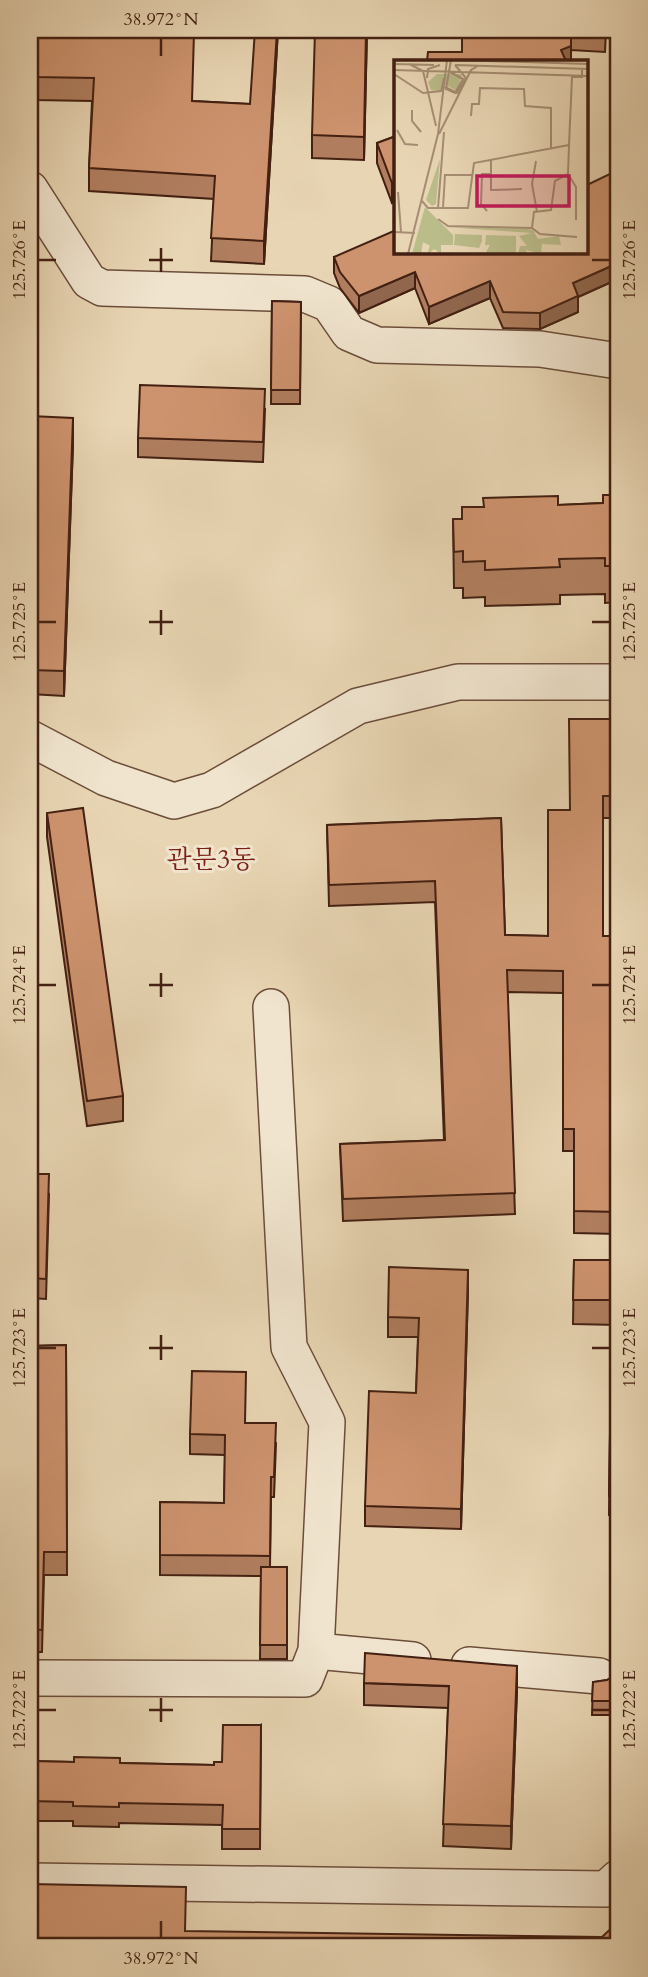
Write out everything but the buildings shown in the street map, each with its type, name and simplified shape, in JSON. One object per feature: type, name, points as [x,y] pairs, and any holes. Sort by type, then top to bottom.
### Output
[{"type":"street","points":[[30,189],[89,281],[102,288],[305,294],[329,304],[349,334],[377,345],[540,349],[618,361]]},
{"type":"street","points":[[30,738],[106,778],[174,801],[212,790],[358,706],[458,682],[618,682]]},
{"type":"street","points":[[30,1678],[305,1679],[316,1651],[327,1422],[289,1347],[271,1007]]},
{"type":"street","points":[[316,1651],[599,1676]]},
{"type":"street","points":[[30,1881],[606,1889],[618,1878]]},
{"type":"district","name":"관문3동","points":[[211,859]]}]
